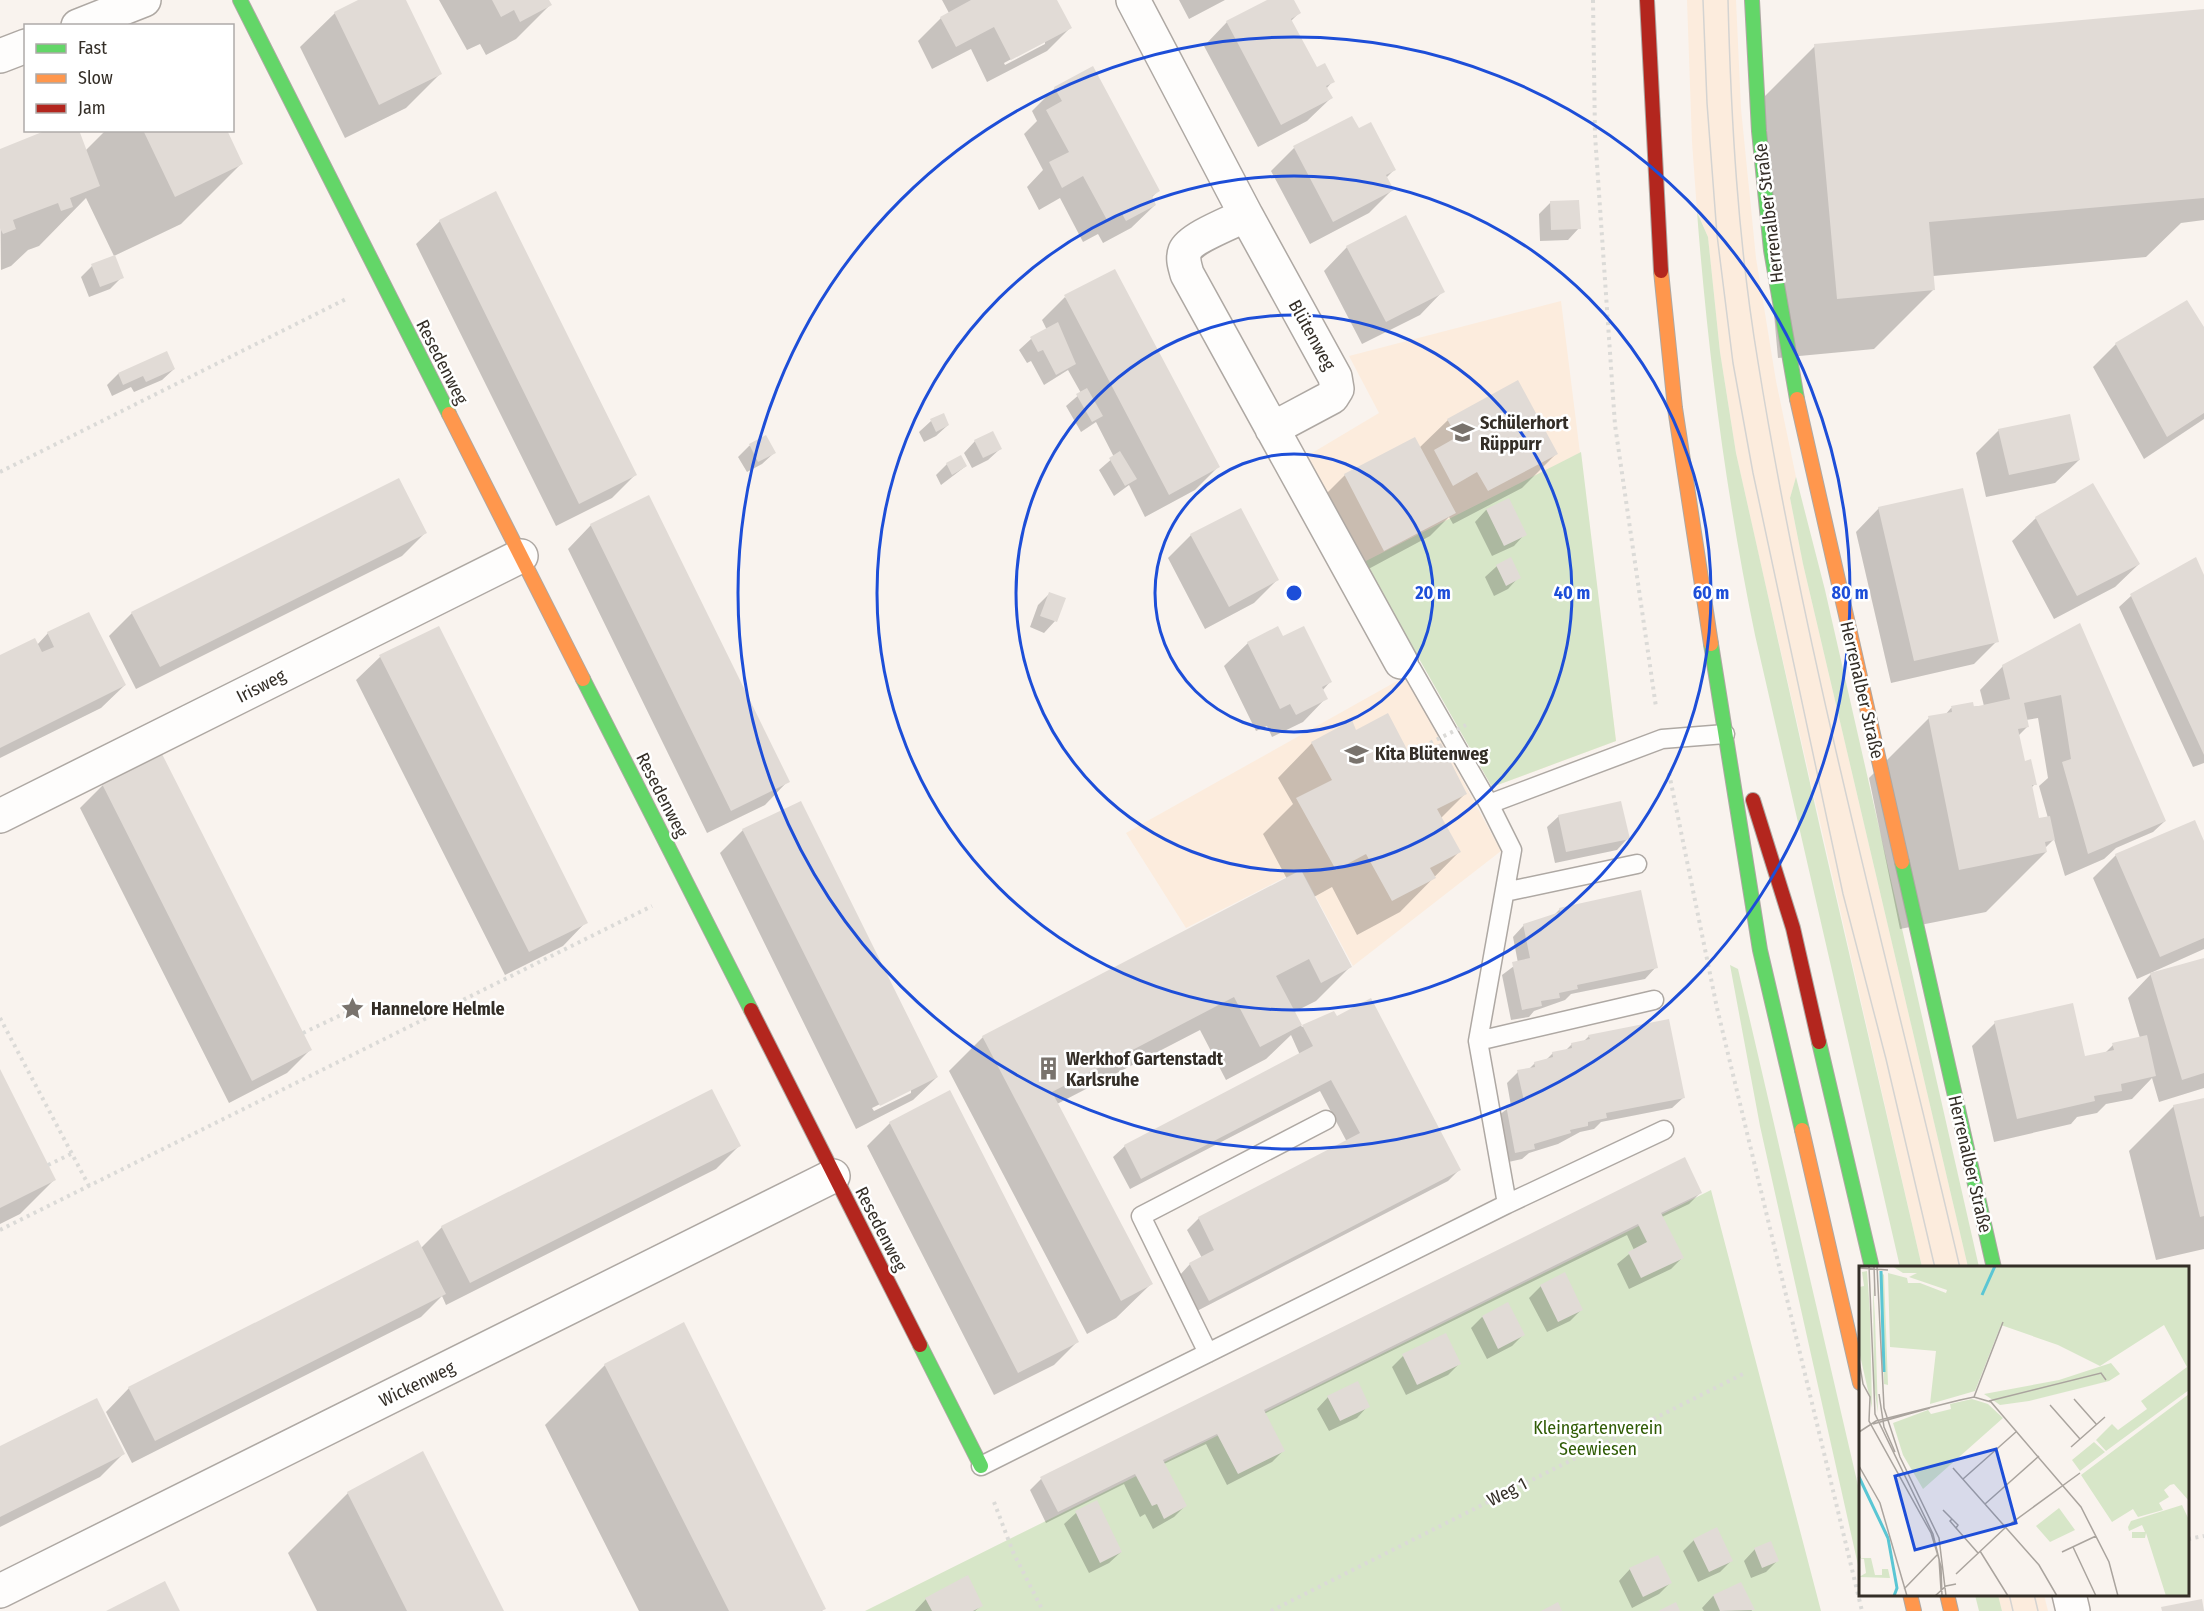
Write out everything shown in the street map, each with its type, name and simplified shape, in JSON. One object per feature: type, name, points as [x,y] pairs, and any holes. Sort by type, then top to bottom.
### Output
[{"type":"street","points":[[83,24],[144,0]]},
{"type":"street","name":"Resedenweg","points":[[240,0],[981,1466]]},
{"type":"street","name":"Blütenweg","points":[[1133,0],[1335,378],[1337,388],[1332,397],[1272,429]]},
{"type":"street","points":[[1647,0],[1658,245],[1675,408],[1718,689],[1760,950],[1859,1379]]},
{"type":"street","name":"Herrenalber Straße","points":[[1752,0],[1759,131],[1771,250],[1797,397],[1994,1266]]},
{"type":"street","points":[[0,56],[24,47]]},
{"type":"street","points":[[1246,215],[1193,242],[1186,249],[1184,261],[1187,274],[1401,662]]},
{"type":"street","name":"Irisweg","points":[[0,816],[521,556]]},
{"type":"street","points":[[1718,689],[1793,928],[1872,1266]]},
{"type":"street","name":"Wickenweg","points":[[0,1591],[833,1176]]},
{"type":"street","points":[[1910,1596],[1914,1611]]},
{"type":"street","points":[[1947,1596],[1951,1611]]},
{"type":"street","points":[[2069,1596],[2073,1611]]},
{"type":"lane","points":[[1401,662],[1411,668],[1489,804],[1512,850],[1478,1041],[1507,1204]]},
{"type":"lane","points":[[1489,804],[1662,739],[1725,734]]},
{"type":"lane","points":[[1505,892],[1637,864]]},
{"type":"lane","points":[[1478,1041],[1654,1000]]},
{"type":"lane","points":[[1208,1353],[1141,1216],[1326,1120]]},
{"type":"lane","points":[[981,1466],[1507,1204],[1664,1130]]},
{"type":"path","points":[[0,472],[381,281]]},
{"type":"path","points":[[1410,753],[1466,724]]},
{"type":"path","points":[[0,1230],[688,888]]},
{"type":"path","points":[[303,1033],[360,1006]]},
{"type":"path","points":[[0,1017],[89,1186]]},
{"type":"path","points":[[48,1165],[72,1154]]},
{"type":"path","name":"Weg 1","points":[[1271,1611],[1743,1374]]},
{"type":"path","points":[[981,1466],[1013,1552],[1043,1611]]},
{"type":"path","points":[[2189,1539],[2204,1536]]},
{"type":"shaded area","points":[[1687,0],[1736,0],[1741,109],[1756,258],[1776,381],[1796,477],[1790,498],[1803,564],[1968,1266],[1922,1266],[1736,453],[1720,352],[1708,237],[1697,211]]},
{"type":"shaded area","points":[[1561,301],[1616,741],[1492,787],[1307,456],[1379,413],[1349,356]]},
{"type":"shaded area","name":"Kita Blütenweg","points":[[1406,676],[1501,851],[1353,966],[1301,869],[1186,928],[1126,833]]},
{"type":"shaded area","points":[[1998,1596],[2044,1596],[2048,1611],[2002,1611]]},
{"type":"green space","points":[[1697,212],[1708,237],[1720,352],[1736,453],[1922,1266],[1900,1266],[1755,635],[1735,530],[1719,424]]},
{"type":"green space","name":"Kita Blütenweg","points":[[1581,452],[1616,741],[1492,787],[1364,562]]},
{"type":"green space","points":[[1796,477],[1825,590],[1979,1266],[1968,1266],[1803,564],[1790,498]]},
{"type":"green space","points":[[1730,965],[1738,969],[1859,1490],[1859,1570],[1760,1126]]},
{"type":"green space","name":"Kleingartenverein Seewiesen","points":[[1711,1190],[1821,1611],[865,1611]]},
{"type":"green space","points":[[1975,1596],[1998,1596],[2002,1611],[1979,1611]]},
{"type":"building","points":[[358,0],[406,0],[442,74],[379,105],[334,12]]},
{"type":"building","points":[[492,0],[549,0],[552,5],[520,22],[514,10],[501,17]]},
{"type":"building","points":[[971,0],[1057,0],[1072,28],[1011,60],[994,27],[956,47],[940,17]]},
{"type":"building","points":[[1267,0],[1294,0],[1301,13],[1291,19],[1317,67],[1325,63],[1335,82],[1326,86],[1333,98],[1281,125],[1226,21]]},
{"type":"building","points":[[2204,9],[2204,198],[1929,222],[1935,290],[1837,299],[1814,44]]},
{"type":"building","points":[[1093,66],[1160,191],[1152,196],[1156,205],[1126,221],[1121,212],[1107,220],[1083,176],[1062,188],[1049,162],[1069,152],[1046,110],[1062,101],[1054,87]]},
{"type":"building","points":[[1352,116],[1359,128],[1371,122],[1396,170],[1386,175],[1394,190],[1333,222],[1293,146]]},
{"type":"building","points":[[42,132],[80,132],[100,186],[70,198],[73,207],[61,211],[58,203],[13,220],[16,229],[3,234],[0,228],[0,149]]},
{"type":"building","points":[[144,132],[228,132],[243,164],[175,197]]},
{"type":"building","points":[[496,191],[637,475],[579,504],[439,220]]},
{"type":"building","points":[[1579,200],[1581,229],[1551,230],[1550,201]]},
{"type":"building","points":[[1406,215],[1445,292],[1386,322],[1346,246]]},
{"type":"building","points":[[115,255],[124,278],[100,287],[91,264]]},
{"type":"building","points":[[1115,269],[1220,467],[1169,495],[1064,295]]},
{"type":"building","points":[[2187,300],[2204,327],[2204,413],[2167,437],[2115,343]]},
{"type":"building","points":[[1058,322],[1076,364],[1056,375],[1043,350],[1038,352],[1030,337]]},
{"type":"building","points":[[167,351],[175,369],[146,382],[143,376],[123,385],[118,373]]},
{"type":"building","points":[[1518,380],[1558,454],[1488,491],[1477,472],[1453,486],[1434,450],[1457,437],[1447,419]]},
{"type":"building","points":[[1087,388],[1103,416],[1092,422],[1076,394]]},
{"type":"building","points":[[944,413],[949,425],[936,432],[930,419]]},
{"type":"building","points":[[2070,414],[2080,460],[2009,475],[1998,429]]},
{"type":"building","points":[[993,431],[1002,449],[983,458],[974,440]]},
{"type":"building","points":[[766,435],[776,453],[758,462],[749,444]]},
{"type":"building","points":[[1415,437],[1456,513],[1384,551],[1344,474]]},
{"type":"building","points":[[1120,451],[1137,479],[1125,486],[1109,458]]},
{"type":"building","points":[[961,455],[967,466],[952,475],[946,463]]},
{"type":"building","points":[[399,478],[427,533],[160,667],[131,612]]},
{"type":"building","points":[[2093,483],[2140,564],[2077,596],[2035,517]]},
{"type":"building","points":[[1963,488],[1999,642],[1914,661],[1878,507]]},
{"type":"building","points":[[649,495],[790,782],[731,811],[590,524]]},
{"type":"building","points":[[1509,498],[1527,535],[1504,546],[1486,509]]},
{"type":"building","points":[[1241,508],[1279,580],[1229,607],[1190,534]]},
{"type":"building","points":[[1511,557],[1521,578],[1506,586],[1496,565]]},
{"type":"building","points":[[2196,557],[2204,575],[2204,755],[2130,594]]},
{"type":"building","points":[[1049,592],[1066,598],[1057,622],[1040,616]]},
{"type":"building","points":[[89,612],[126,685],[0,748],[0,655],[35,638],[42,652],[54,647],[47,632]]},
{"type":"building","points":[[2080,623],[2166,821],[2088,854],[2062,762],[2071,759],[2061,695],[2024,703],[2029,727],[2018,729],[2025,761],[2031,759],[2037,785],[2032,785],[2039,818],[2050,816],[2055,840],[2045,842],[2047,852],[1959,870],[1928,716],[1952,712],[1951,706],[1973,702],[1974,707],[2010,699],[2002,665]]},
{"type":"building","points":[[439,626],[588,923],[529,952],[379,655]]},
{"type":"building","points":[[1278,626],[1283,636],[1304,626],[1332,682],[1322,687],[1328,699],[1296,715],[1290,704],[1280,709],[1247,642]]},
{"type":"building","points":[[1388,713],[1411,757],[1441,743],[1467,794],[1437,809],[1461,852],[1430,868],[1436,878],[1392,901],[1366,854],[1336,870],[1296,798],[1332,780],[1311,742],[1352,720],[1356,730]]},
{"type":"building","points":[[162,754],[312,1050],[252,1081],[102,784]]},
{"type":"building","points":[[801,801],[938,1077],[880,1106],[742,829]]},
{"type":"building","points":[[1621,801],[1630,839],[1566,852],[1558,815]]},
{"type":"building","points":[[2195,820],[2204,841],[2204,938],[2160,957],[2115,854]]},
{"type":"building","name":"Werkhof Gartenstadt Karlsruhe","points":[[1301,870],[1352,967],[1321,983],[1309,959],[1276,976],[1302,1025],[1260,1047],[1234,997],[1052,1092],[1153,1284],[1121,1301],[982,1036]]},
{"type":"building","points":[[1641,890],[1658,968],[1577,985],[1578,989],[1559,993],[1560,998],[1541,1001],[1542,1006],[1522,1010],[1512,962],[1530,958],[1523,924],[1560,912],[1559,908]]},
{"type":"building","points":[[2204,958],[2204,1073],[2182,1080],[2150,973]]},
{"type":"building","points":[[1371,998],[1461,1170],[1209,1301],[1189,1263],[1214,1250],[1198,1217],[1360,1133],[1331,1080],[1141,1179],[1124,1145],[1313,1046],[1302,1025],[1334,1011],[1337,1016]]},
{"type":"building","points":[[2073,1003],[2085,1056],[2114,1050],[2112,1043],[2147,1035],[2156,1076],[2121,1084],[2122,1091],[2094,1096],[2095,1101],[2017,1119],[1994,1021]]},
{"type":"building","points":[[1669,1019],[1685,1098],[1606,1113],[1607,1118],[1588,1122],[1588,1126],[1570,1130],[1571,1133],[1534,1144],[1535,1149],[1515,1153],[1506,1105],[1524,1101],[1517,1070],[1535,1067],[1534,1062],[1553,1057],[1552,1052],[1572,1048],[1571,1043],[1590,1039],[1588,1035]]},
{"type":"building","points":[[0,1069],[56,1180],[0,1208]]},
{"type":"building","points":[[712,1089],[741,1146],[470,1283],[441,1226]]},
{"type":"building","points":[[950,1090],[1079,1342],[1018,1373],[889,1122]]},
{"type":"building","points":[[2204,1098],[2204,1216],[2200,1217],[2173,1105]]},
{"type":"building","points":[[1685,1157],[1702,1193],[1661,1213],[1684,1258],[1641,1278],[1628,1252],[1647,1242],[1638,1224],[1264,1410],[1285,1451],[1238,1474],[1217,1434],[1163,1460],[1187,1506],[1164,1519],[1157,1504],[1152,1506],[1135,1474],[1058,1512],[1040,1477]]},
{"type":"building","points":[[418,1240],[446,1294],[155,1441],[128,1387]]},
{"type":"building","points":[[1565,1272],[1583,1310],[1558,1322],[1540,1285]]},
{"type":"building","points":[[1508,1302],[1525,1335],[1498,1349],[1482,1316]]},
{"type":"building","points":[[684,1322],[826,1609],[821,1611],[729,1611],[604,1364]]},
{"type":"building","points":[[1446,1333],[1461,1364],[1417,1385],[1402,1354]]},
{"type":"building","points":[[1358,1381],[1370,1407],[1340,1421],[1327,1396]]},
{"type":"building","points":[[97,1398],[125,1454],[0,1517],[0,1446]]},
{"type":"building","points":[[423,1451],[504,1611],[407,1611],[347,1492]]},
{"type":"building","points":[[1097,1500],[1122,1552],[1100,1563],[1075,1511]]},
{"type":"building","points":[[1717,1527],[1733,1561],[1709,1572],[1693,1539]]},
{"type":"building","points":[[1771,1541],[1779,1561],[1762,1568],[1754,1548]]},
{"type":"building","points":[[1658,1555],[1672,1583],[1643,1597],[1629,1568]]},
{"type":"building","points":[[968,1575],[983,1606],[973,1611],[932,1611],[925,1598]]},
{"type":"building","points":[[165,1581],[180,1611],[106,1611]]},
{"type":"building","points":[[1741,1582],[1755,1610],[1720,1611],[1713,1595]]},
{"type":"building","points":[[2202,1599],[2204,1611],[2162,1611],[2161,1607]]},
{"type":"building","points":[[1558,1602],[1562,1611],[1541,1611]]},
{"type":"building","points":[[1676,1602],[1680,1611],[1658,1611]]},
{"type":"tram line","points":[[1703,0],[1707,103],[1717,235],[1733,363],[1753,473],[1843,894],[1886,1059],[1935,1266]]},
{"type":"tram line","points":[[1728,0],[1731,91],[1745,272],[1778,476],[1825,703],[1960,1266]]},
{"type":"tram line","points":[[2009,1596],[2013,1611]]},
{"type":"tram line","points":[[2034,1596],[2038,1611]]},
{"type":"traffic: fast","points":[[240,0],[449,414]]},
{"type":"traffic: fast","points":[[1752,0],[1759,131],[1771,250],[1797,399]]},
{"type":"traffic: fast","points":[[1711,644],[1760,950],[1802,1130]]},
{"type":"traffic: fast","points":[[583,679],[751,1010]]},
{"type":"traffic: fast","points":[[1902,862],[1994,1266]]},
{"type":"traffic: fast","points":[[1819,1042],[1872,1266]]},
{"type":"traffic: fast","points":[[920,1345],[981,1466]]},
{"type":"traffic: slow","points":[[1661,271],[1675,408],[1711,644]]},
{"type":"traffic: slow","points":[[1797,399],[1902,862]]},
{"type":"traffic: slow","points":[[449,414],[583,679]]},
{"type":"traffic: slow","points":[[1802,1130],[1859,1379]]},
{"type":"traffic: slow","points":[[1910,1596],[1914,1611]]},
{"type":"traffic: slow","points":[[1947,1596],[1951,1611]]},
{"type":"traffic: jam","points":[[1647,0],[1661,271]]},
{"type":"traffic: jam","points":[[1753,800],[1793,928],[1819,1042]]},
{"type":"traffic: jam","points":[[751,1010],[920,1345]]},
{"type":"place","name":"Schülerhort Rüppurr","points":[[1462,433]]},
{"type":"place","name":"Kita Blütenweg","points":[[1357,754]]},
{"type":"place","name":"Hannelore Helmle","points":[[353,1009]]},
{"type":"place","name":"Werkhof Gartenstadt Karlsruhe","points":[[1048,1069]]}]
